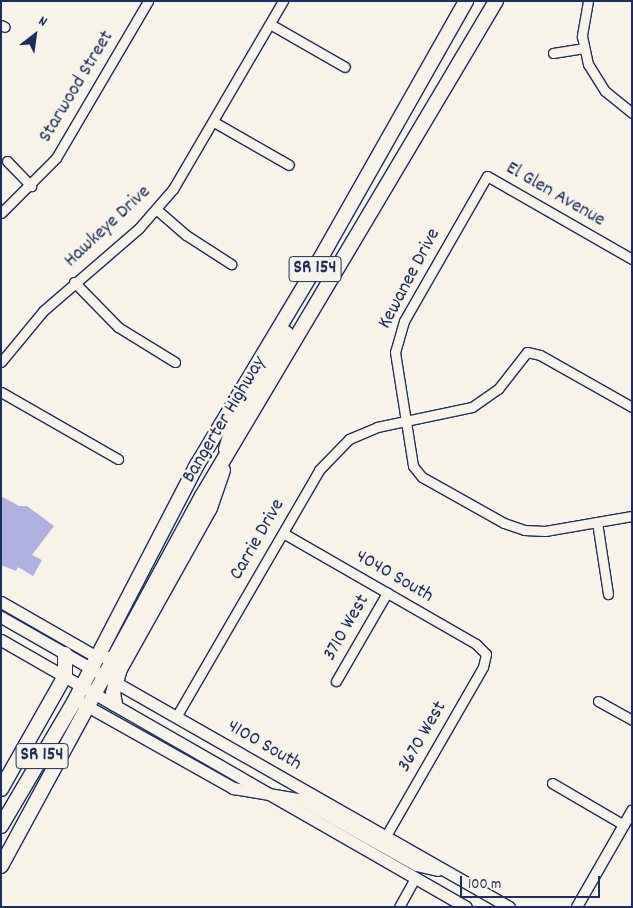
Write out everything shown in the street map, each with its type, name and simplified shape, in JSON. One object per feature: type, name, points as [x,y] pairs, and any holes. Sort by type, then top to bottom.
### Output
[{"type":"highway","name":"Bangerter Highway","points":[[1,826],[74,702],[201,458],[319,261],[466,1]]},
{"type":"highway","name":"Bangerter Highway","points":[[1,866],[94,700],[110,680],[120,650],[226,455],[328,290],[496,1]]},
{"type":"highway","points":[[115,704],[110,680],[210,508],[226,455],[231,428],[318,281],[319,261]]},
{"type":"highway","points":[[1,789],[65,676],[64,654]]},
{"type":"main road","points":[[1,602],[98,657],[111,657],[120,650]]},
{"type":"main road","name":"4100 South","points":[[1,617],[509,907]]},
{"type":"main road","name":"4100 South","points":[[1,640],[82,686],[94,700],[115,704],[271,796],[466,907]]},
{"type":"main road","points":[[74,702],[94,700],[233,788],[271,796],[299,799],[416,865],[451,874]]},
{"type":"street","name":"Starwood Street","points":[[1,213],[31,186],[63,148],[148,1]]},
{"type":"street","name":"Hawkeye Drive","points":[[3,357],[34,320],[156,209],[183,174],[283,1]]},
{"type":"street","points":[[588,1],[583,48],[598,83],[632,113]]},
{"type":"street","points":[[270,24],[345,66]]},
{"type":"street","points":[[553,53],[583,48]]},
{"type":"street","points":[[214,122],[288,165]]},
{"type":"street","points":[[7,161],[31,186]]},
{"type":"street","name":"El Glen Avenue","points":[[487,176],[632,259]]},
{"type":"street","name":"Kewanee Drive","points":[[487,176],[397,336],[395,360],[405,421],[417,473],[504,523],[538,531],[632,516]]},
{"type":"street","points":[[156,209],[191,238],[231,264]]},
{"type":"street","points":[[74,282],[118,327],[175,362]]},
{"type":"street","name":"Carrie Drive","points":[[176,717],[319,470],[335,451],[367,430],[456,412],[479,403],[498,389],[527,352],[540,355],[632,407]]},
{"type":"street","points":[[1,392],[118,459]]},
{"type":"street","points":[[597,522],[608,594]]},
{"type":"street","name":"4040 South","points":[[283,533],[476,644],[486,654]]},
{"type":"street","name":"3710 West","points":[[336,680],[387,593]]},
{"type":"street","name":"3670 West","points":[[386,836],[484,667],[486,654]]},
{"type":"street","points":[[598,701],[632,720]]},
{"type":"street","points":[[552,783],[624,825]]},
{"type":"street","points":[[577,907],[632,812]]},
{"type":"street","points":[[399,907],[415,878]]},
{"type":"building","points":[[1,496],[19,506],[27,506],[54,526],[32,555],[42,560],[33,576],[18,567],[16,571],[1,565]]}]
